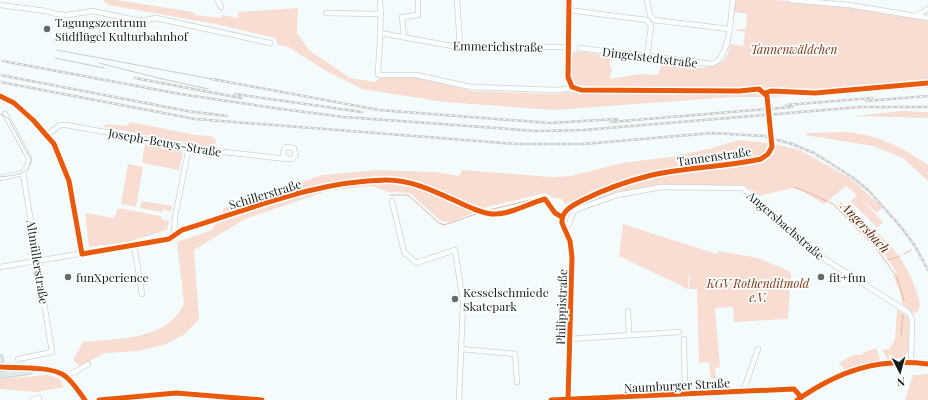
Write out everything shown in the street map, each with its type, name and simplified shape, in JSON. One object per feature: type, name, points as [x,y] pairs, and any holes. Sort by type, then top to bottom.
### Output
[{"type":"main road","points":[[0,358],[0,368],[59,372],[66,376],[85,400]]},
{"type":"main road","points":[[799,398],[817,386],[851,371],[883,363],[911,362],[928,364]]},
{"type":"main road","points":[[0,375],[44,370]]},
{"type":"street","points":[[218,0],[221,7]]},
{"type":"street","points":[[380,0],[380,33]]},
{"type":"street","points":[[404,37],[402,17],[418,15],[418,0]]},
{"type":"street","points":[[457,0],[460,47]]},
{"type":"street","points":[[569,0],[568,77],[573,87]]},
{"type":"street","points":[[647,0],[651,20],[647,56]]},
{"type":"street","points":[[568,10],[729,29],[733,0]]},
{"type":"street","points":[[790,0],[849,5],[928,18]]},
{"type":"street","points":[[0,5],[67,15],[93,11],[140,21],[156,18],[270,43]]},
{"type":"street","points":[[916,16],[928,9]]},
{"type":"street","points":[[326,12],[381,14]]},
{"type":"street","name":"Dingelstedtstraße","points":[[580,48],[708,64],[720,59],[726,50],[729,29]]},
{"type":"street","name":"Emmerichstraße","points":[[380,33],[460,47],[568,47]]},
{"type":"street","name":"Tannenstraße","points":[[380,33],[378,44],[378,74],[380,75],[416,75],[483,88],[557,90],[573,87],[598,91],[739,91],[757,89],[764,92],[767,97],[771,142],[770,152],[761,159],[653,175],[627,182],[577,203],[565,212],[562,217]]},
{"type":"street","points":[[0,96],[14,103],[46,135],[59,154],[69,181],[82,254]]},
{"type":"street","points":[[0,178],[23,173],[28,165],[29,158],[5,114]]},
{"type":"street","name":"Joseph-Beuys-Straße","points":[[46,135],[60,125],[66,125],[189,147],[287,159]]},
{"type":"street","points":[[174,235],[175,217],[189,147]]},
{"type":"street","name":"Altmüllerstraße","points":[[18,359],[52,352],[23,173]]},
{"type":"street","name":"Schillerstraße","points":[[0,267],[169,239],[182,230],[302,193],[339,185],[363,182],[385,180],[414,183],[486,213],[503,213],[532,202],[545,199],[547,201]]},
{"type":"street","name":"Angersbachstraße","points":[[565,229],[570,223],[575,210],[617,195],[661,187],[743,188],[815,253],[908,312],[912,319],[911,362]]},
{"type":"street","points":[[392,201],[404,252],[411,260],[416,263],[422,262],[455,250],[463,302],[459,400]]},
{"type":"street","points":[[553,211],[562,217]]},
{"type":"street","name":"Philippistraße","points":[[562,217],[562,223],[570,241],[572,253],[568,400]]},
{"type":"street","points":[[134,245],[142,294]]},
{"type":"street","points":[[628,311],[629,335]]},
{"type":"street","points":[[569,339],[679,332]]},
{"type":"street","name":"Naumburger Straße","points":[[684,339],[684,396]]},
{"type":"street","points":[[461,349],[516,354],[517,382]]},
{"type":"street","points":[[742,392],[758,349]]},
{"type":"street","points":[[66,376],[88,364]]},
{"type":"street","name":"Naumburger Straße","points":[[551,400],[626,399],[794,389],[799,398]]},
{"type":"street","points":[[99,400],[176,393],[262,400]]},
{"type":"street","points":[[33,400],[39,398]]},
{"type":"green space","points":[[103,0],[117,0],[193,12],[195,15],[221,18],[221,15],[238,18],[238,12],[298,8],[297,33],[309,50],[350,78],[375,82],[382,77],[416,77],[472,91],[556,94],[568,92],[755,93],[760,94],[763,97],[732,97],[554,110],[444,102],[362,89],[325,70],[288,47],[278,45],[275,38],[215,24],[108,5]]},
{"type":"green space","name":"Tannenwäldchen","points":[[735,0],[773,0],[848,6],[928,20],[928,88],[771,97],[767,90],[761,87],[601,87],[576,85],[572,80],[572,53],[577,51],[615,56],[609,62],[612,70],[610,79],[640,74],[658,75],[662,62],[696,67],[714,66],[727,56],[731,31],[730,44],[743,46],[745,32],[737,31],[737,29],[746,29],[747,14],[735,12],[731,27]]},
{"type":"green space","points":[[902,111],[928,112],[928,118],[854,116]]},
{"type":"green space","points":[[130,122],[196,135],[212,136],[216,140],[215,145],[209,147],[103,127],[106,124],[127,126]]},
{"type":"green space","points":[[850,132],[882,140],[900,148],[928,165],[928,181],[903,158],[873,146],[805,135],[808,133]]},
{"type":"green space","points":[[738,140],[768,143],[765,153],[760,156],[642,175],[600,189],[565,204],[562,199],[554,198],[545,193],[491,206],[450,222],[441,221],[410,193],[389,192],[371,186],[327,191],[245,219],[194,250],[199,319],[185,334],[166,344],[139,351],[105,353],[80,366],[73,360],[83,342],[126,338],[140,335],[166,325],[176,316],[184,304],[177,242],[212,230],[224,208],[322,175],[378,170],[435,172],[459,176],[462,170],[552,177],[571,176],[622,163],[671,157],[713,148]]},
{"type":"green space","points":[[145,144],[181,151],[183,153],[179,170],[142,163]]},
{"type":"green space","points":[[775,144],[800,150],[850,178],[882,207],[877,213],[864,202],[883,222],[877,228],[851,201],[857,195],[846,186],[824,204],[802,191],[793,188],[759,196],[745,186],[661,185],[615,193],[573,208],[594,196],[617,187],[640,181],[690,172],[763,163],[774,154]]},
{"type":"green space","points":[[128,164],[143,167],[136,207],[121,204]]},
{"type":"green space","points":[[142,201],[172,206],[171,212],[163,209],[162,212],[140,208]]},
{"type":"green space","points":[[841,202],[877,233],[897,254],[912,280],[919,299],[920,306],[916,313],[913,314],[902,305],[900,292],[893,276],[897,274],[885,255],[870,238],[837,206]]},
{"type":"green space","points":[[118,208],[161,216],[161,219],[169,221],[167,230],[128,242],[89,247],[85,213],[114,218]]},
{"type":"green space","name":"KGV Rothenditmold e.V.","points":[[623,224],[717,254],[719,251],[758,258],[791,272],[788,319],[734,322],[733,307],[715,308],[720,367],[715,368],[716,379],[711,379],[709,362],[699,363],[697,289],[689,289],[690,274],[688,289],[619,256]]},
{"type":"green space","points":[[897,309],[909,318],[909,351],[904,358],[887,359],[882,350],[889,349],[895,340]]},
{"type":"green space","points":[[876,348],[880,360],[845,370],[839,363],[853,355],[861,355]]},
{"type":"green space","points":[[928,374],[928,400],[905,400],[913,375]]},
{"type":"green space","points":[[47,375],[59,378],[64,387],[36,392],[0,389],[0,379]]},
{"type":"waterway","name":"Angersbach","points":[[794,187],[833,204],[876,248],[897,277],[904,300]]},
{"type":"waterway","name":"Angersbach","points":[[390,195],[408,195],[439,223],[444,225],[479,213]]},
{"type":"waterway","name":"Angersbach","points":[[485,211],[547,196]]},
{"type":"waterway","points":[[904,254],[911,250]]},
{"type":"waterway","points":[[888,260],[900,256]]},
{"type":"waterway","name":"Angersbach","points":[[901,335],[903,314]]},
{"type":"tunnel","points":[[547,201],[553,211]]},
{"type":"tram line","points":[[57,50],[212,79]]},
{"type":"tram line","points":[[55,58],[104,68]]},
{"type":"tram line","points":[[99,63],[208,89]]},
{"type":"tram line","points":[[0,114],[8,118],[31,160],[27,169],[23,172],[15,175],[0,177]]},
{"type":"railway","points":[[3,61],[180,94],[274,108],[344,117],[536,131],[584,130],[860,107],[928,107]]},
{"type":"railway","points":[[0,75],[187,111],[227,116]]},
{"type":"railway","points":[[135,78],[241,98]]},
{"type":"railway","points":[[212,79],[379,110],[550,123],[617,119]]},
{"type":"railway","points":[[0,82],[195,119],[517,144],[584,144],[712,133],[763,136],[792,144],[814,153],[852,177],[869,191],[901,227],[915,246],[928,270]]},
{"type":"railway","points":[[235,94],[362,112]]},
{"type":"railway","points":[[866,101],[928,96]]},
{"type":"railway","points":[[786,105],[872,98]]},
{"type":"railway","points":[[611,122],[792,107]]},
{"type":"cycle path","points":[[568,400],[572,257],[570,241],[562,223],[562,218],[566,211],[572,206],[591,196],[634,180],[666,172],[734,164],[761,159],[768,154],[772,147],[767,96],[759,89],[739,91],[581,90],[572,87],[568,77],[569,0]]},
{"type":"cycle path","points":[[765,93],[771,91],[815,93],[928,83]]},
{"type":"cycle path","points":[[0,96],[14,103],[33,120],[54,144],[69,181],[82,254],[169,239],[182,230],[282,198],[333,185],[360,182],[396,180],[414,184],[432,190],[476,210],[490,214],[501,214],[545,199],[555,213],[562,217]]},
{"type":"cycle path","points":[[797,400],[828,381],[859,369],[892,363],[928,364]]},
{"type":"cycle path","points":[[0,367],[43,369],[59,373],[71,381],[85,400]]},
{"type":"cycle path","points":[[551,400],[794,389],[801,397]]},
{"type":"cycle path","points":[[99,400],[176,393],[262,400]]},
{"type":"place","name":"Tagungszentrum Südflügel Kulturbahnhof","points":[[47,29]]},
{"type":"place","name":"funXperience","points":[[68,277]]},
{"type":"place","name":"fit+fun","points":[[821,277]]},
{"type":"place","name":"Kesselschmiede Skatepark","points":[[455,299]]}]
